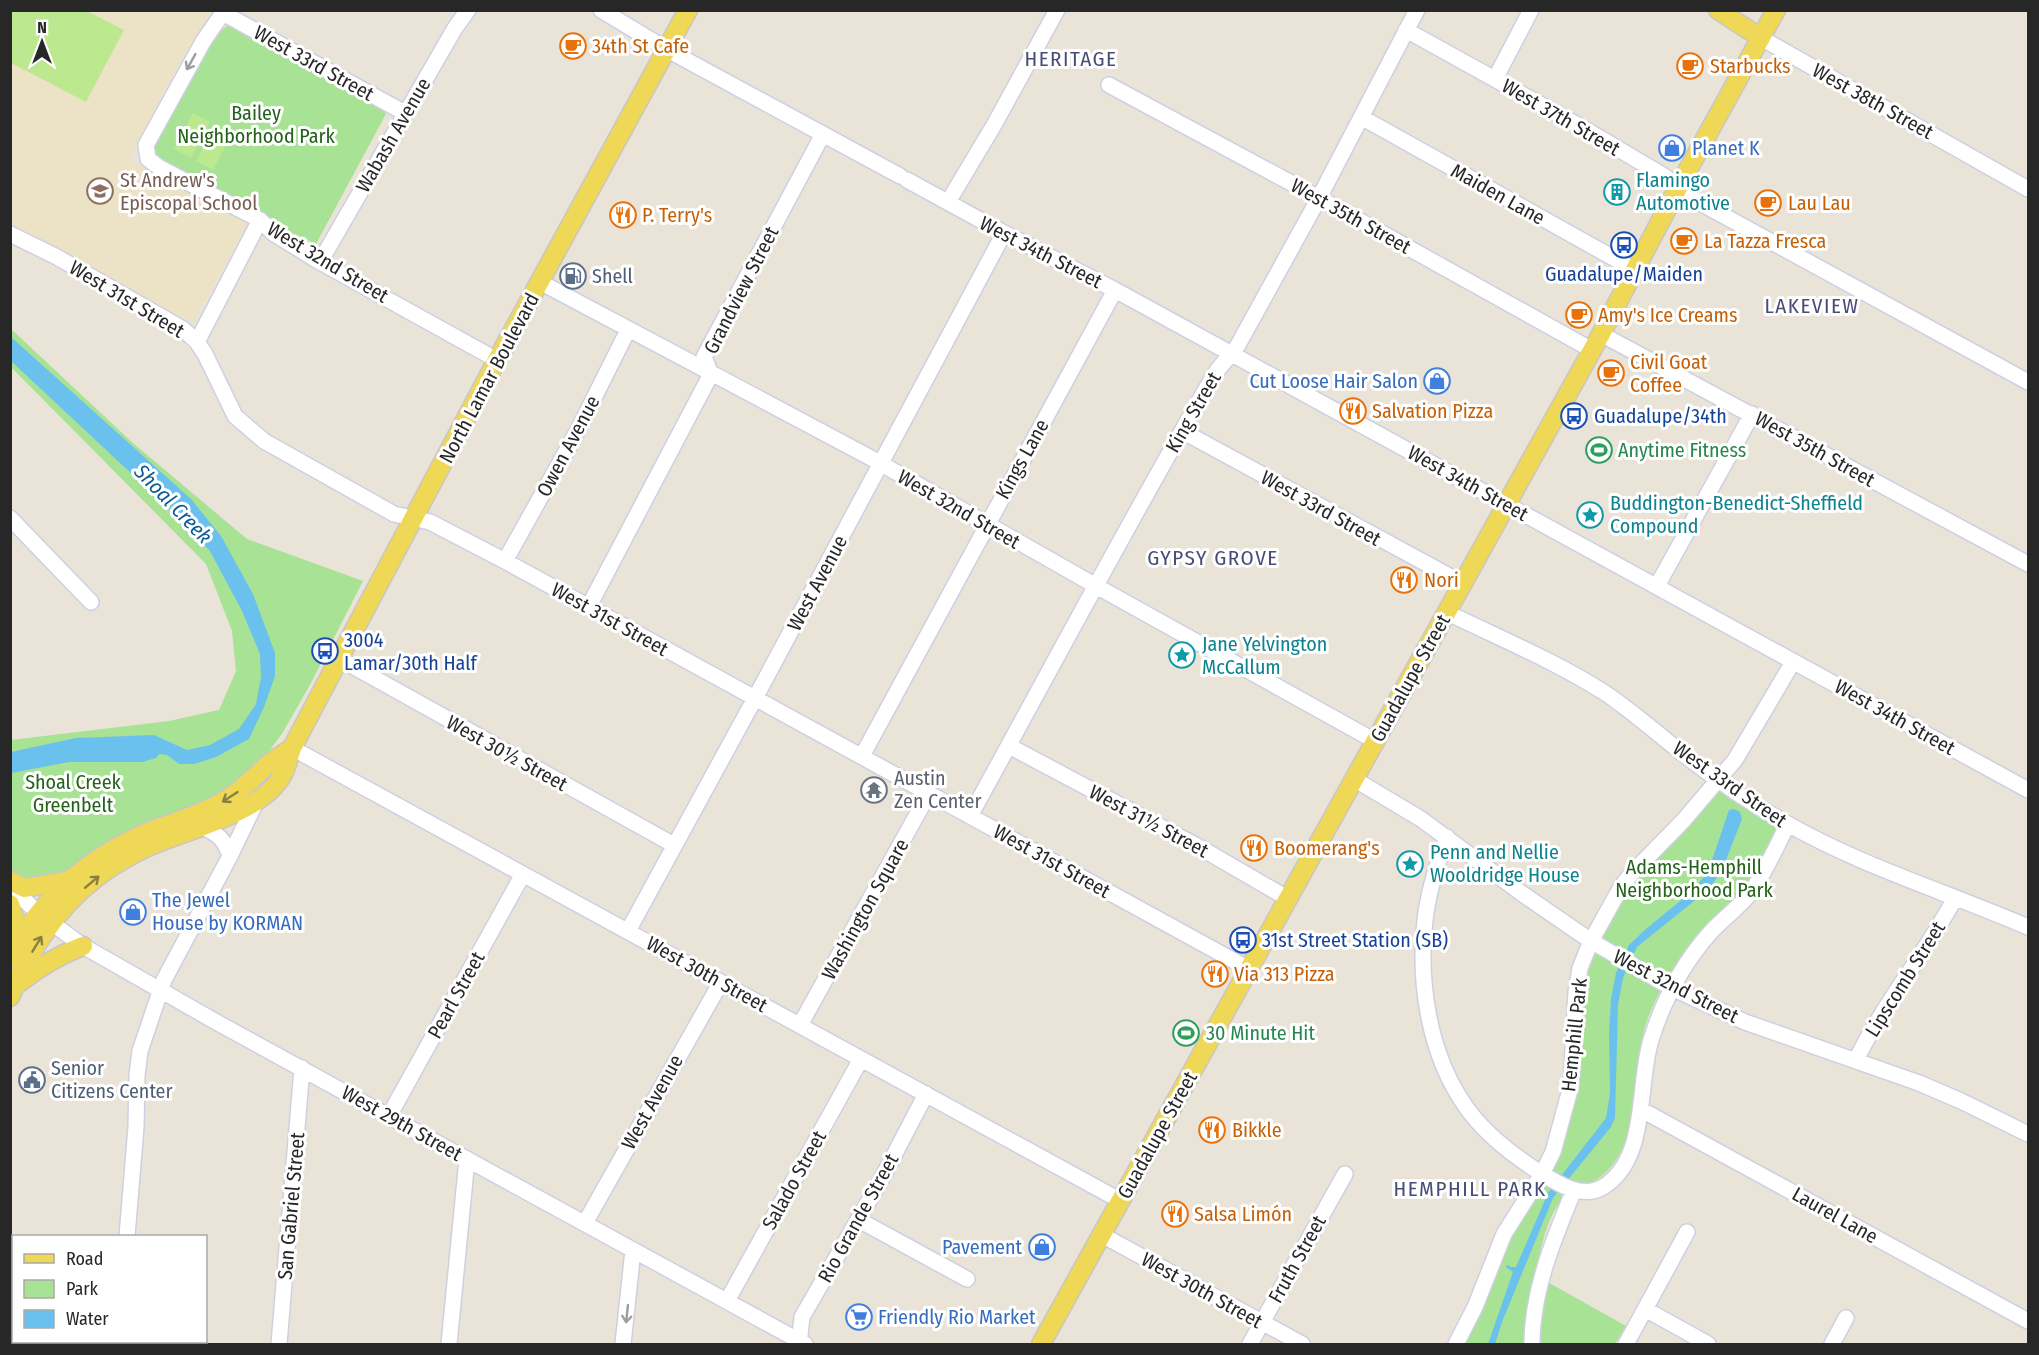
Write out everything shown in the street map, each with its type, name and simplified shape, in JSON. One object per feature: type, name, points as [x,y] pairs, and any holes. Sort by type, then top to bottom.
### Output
[{"type":"main road","name":"North Lamar Boulevard","points":[[12,956],[44,918],[111,867],[156,843],[230,816],[257,801],[283,775],[292,748],[497,360],[688,10]]},
{"type":"main road","name":"West 38th Street","points":[[1718,10],[1761,38]]},
{"type":"main road","name":"Guadalupe Street","points":[[1041,1344],[1597,342],[1679,186],[1776,10]]},
{"type":"main road","name":"North Lamar Boulevard","points":[[13,992],[44,918],[58,892],[103,855],[127,842],[221,803],[246,787],[267,765],[292,748]]},
{"type":"main road","points":[[10,884],[26,888],[72,880]]},
{"type":"main road","points":[[10,904],[14,917],[12,956]]},
{"type":"main road","points":[[13,992],[40,966],[59,955],[83,946]]},
{"type":"street","name":"Wabash Avenue","points":[[320,262],[405,113],[468,10]]},
{"type":"street","name":"West 34th Street","points":[[601,10],[666,49],[1004,233],[1115,290],[2028,790]]},
{"type":"street","points":[[948,202],[994,125],[1057,10]]},
{"type":"street","name":"King Street","points":[[970,816],[1182,431],[1221,363],[1232,354],[1319,198],[1417,10]]},
{"type":"street","points":[[1495,79],[1531,10]]},
{"type":"street","name":"West 33rd Street","points":[[224,12],[405,113]]},
{"type":"street","name":"West 32nd Street","points":[[224,12],[204,40],[146,145],[148,159],[160,168],[260,220],[273,233],[320,262],[497,360]]},
{"type":"street","name":"West 37th Street","points":[[1406,30],[1583,128],[1679,186],[1695,200],[2028,382]]},
{"type":"street","name":"West 38th Street","points":[[1761,38],[2028,189]]},
{"type":"street","name":"West 35th Street","points":[[1109,85],[1319,198],[1597,342],[1752,414],[2028,564]]},
{"type":"street","name":"Maiden Lane","points":[[1361,117],[1635,270]]},
{"type":"street","name":"Grandview Street","points":[[589,606],[711,374],[704,357],[823,134]]},
{"type":"street","points":[[197,342],[260,220]]},
{"type":"street","name":"West Avenue","points":[[628,931],[756,698],[1004,233]]},
{"type":"street","name":"West 31st Street","points":[[10,234],[55,256],[183,329],[197,342],[205,354],[235,416],[264,441],[394,514],[430,522],[589,606],[1249,969]]},
{"type":"street","name":"West 32nd Street","points":[[540,282],[880,464],[1375,741]]},
{"type":"street","name":"Kings Lane","points":[[862,756],[1115,290]]},
{"type":"street","name":"Owen Avenue","points":[[505,561],[578,430],[628,330]]},
{"type":"street","points":[[1656,586],[1752,414]]},
{"type":"street","name":"West 33rd Street","points":[[1182,431],[1462,583]]},
{"type":"street","points":[[10,518],[91,602]]},
{"type":"street","name":"West 33rd Street","points":[[1446,612],[1562,668],[1603,692],[1630,710],[1719,781],[1788,824],[1846,854],[2028,927]]},
{"type":"street","name":"West 30½ Street","points":[[340,659],[674,845]]},
{"type":"street","name":"Hemphill Park","points":[[1532,1344],[1533,1323],[1545,1269],[1558,1229],[1557,1142],[1571,1086],[1576,992],[1580,968],[1591,940],[1621,887],[1719,781],[1750,737],[1793,662]]},
{"type":"street","name":"West 31½ Street","points":[[1009,746],[1199,847],[1287,898]]},
{"type":"street","name":"West 30th Street","points":[[292,748],[1120,1201]]},
{"type":"street","name":"West 32nd Street","points":[[1354,779],[1447,837],[1524,895],[1591,940],[1672,987],[1745,1022],[1919,1083],[2028,1134]]},
{"type":"street","name":"Washington Square","points":[[800,1025],[929,793]]},
{"type":"street","points":[[127,1235],[140,1051],[160,989],[257,801]]},
{"type":"street","points":[[1447,837],[1430,892],[1425,930],[1427,1006],[1440,1058],[1452,1084],[1480,1125],[1517,1158],[1559,1183],[1594,1191],[1612,1180],[1621,1169],[1630,1150],[1642,1110],[1643,1075],[1650,1042],[1672,987],[1692,955],[1750,892],[1765,869],[1788,824]]},
{"type":"street","points":[[203,827],[223,839],[230,856]]},
{"type":"street","name":"Pearl Street","points":[[389,1116],[524,874]]},
{"type":"street","name":"West 29th Street","points":[[10,884],[44,918],[83,946],[801,1343]]},
{"type":"street","name":"Lipscomb Street","points":[[1856,1060],[1883,1009],[1935,934],[1955,898]]},
{"type":"street","name":"West Avenue","points":[[585,1223],[721,982]]},
{"type":"street","name":"Salado Street","points":[[727,1301],[861,1059]]},
{"type":"street","name":"San Gabriel Street","points":[[279,1344],[302,1068]]},
{"type":"street","name":"Rio Grande Street","points":[[801,1343],[802,1317],[859,1220],[926,1094]]},
{"type":"street","name":"Laurel Lane","points":[[1642,1110],[2028,1321]]},
{"type":"street","points":[[449,1344],[467,1159]]},
{"type":"street","name":"Fruth Street","points":[[1250,1344],[1345,1174]]},
{"type":"street","name":"Hemphill Park","points":[[1456,1344],[1475,1308],[1504,1234],[1559,1183]]},
{"type":"street","points":[[859,1220],[967,1279]]},
{"type":"street","points":[[1626,1344],[1687,1233]]},
{"type":"street","name":"West 30th Street","points":[[1102,1235],[1302,1344]]},
{"type":"street","points":[[623,1344],[633,1250]]},
{"type":"street","points":[[1645,1309],[1708,1344]]},
{"type":"street","points":[[1832,1344],[1846,1318]]},
{"type":"shaded area","name":"St Andrew's Episcopal School","points":[[10,11],[212,11],[169,82],[129,160],[248,223],[193,323],[11,227]]},
{"type":"green space","points":[[10,11],[87,11],[124,30],[86,102],[11,63]]},
{"type":"green space","name":"Bailey Neighborhood Park","points":[[230,24],[383,110],[386,114],[316,244],[281,228],[265,214],[158,157],[153,146],[206,41]]},
{"type":"green space","points":[[193,113],[210,122],[191,158],[174,149]]},
{"type":"green space","points":[[216,125],[232,134],[213,170],[196,161]]},
{"type":"green space","name":"Shoal Creek Greenbelt","points":[[10,328],[134,444],[247,539],[363,581],[311,683],[283,732],[262,761],[234,785],[204,803],[67,872],[22,881],[11,873],[11,740],[169,721],[219,710],[236,671],[232,631],[206,564],[11,367]]},
{"type":"green space","name":"Adams-Hemphill Neighborhood Park","points":[[1722,790],[1778,825],[1777,831],[1740,892],[1698,936],[1663,986],[1652,1007],[1643,1035],[1635,1105],[1626,1139],[1617,1159],[1605,1173],[1592,1182],[1573,1189],[1557,1206],[1543,1240],[1535,1275],[1626,1326],[1615,1344],[1462,1344],[1500,1253],[1543,1181],[1587,974],[1612,912],[1631,882],[1718,791]]},
{"type":"water","name":"Shoal Creek","points":[[11,337],[191,499],[221,536],[253,594],[275,653],[275,676],[249,739],[216,757],[194,764],[179,764],[167,755],[159,754],[156,758],[142,762],[69,762],[11,773],[11,752],[76,738],[154,735],[187,750],[210,745],[239,729],[256,704],[261,677],[260,654],[242,611],[210,551],[165,505],[11,361]]},
{"type":"water","points":[[1734,809],[1740,812],[1742,819],[1722,870],[1709,889],[1637,947],[1623,978],[1618,1005],[1615,1118],[1611,1127],[1553,1198],[1495,1344],[1488,1344],[1513,1272],[1506,1267],[1507,1265],[1516,1267],[1548,1193],[1606,1118],[1610,1093],[1611,999],[1616,973],[1629,945],[1691,892],[1708,872],[1729,810]]},
{"type":"place","name":"34th St Cafe","points":[[573,46]]},
{"type":"place","name":"Starbucks","points":[[1690,66]]},
{"type":"place","name":"Planet K","points":[[1672,148]]},
{"type":"place","name":"St Andrew's Episcopal School","points":[[100,191]]},
{"type":"place","name":"Flamingo Automotive","points":[[1617,192]]},
{"type":"place","name":"Lau Lau","points":[[1768,203]]},
{"type":"place","name":"P. Terry's","points":[[623,215]]},
{"type":"place","name":"La Tazza Fresca","points":[[1684,241]]},
{"type":"place","name":"Guadalupe/Maiden","points":[[1624,245]]},
{"type":"place","name":"Shell","points":[[573,276]]},
{"type":"place","name":"Amy's Ice Creams","points":[[1579,315]]},
{"type":"place","name":"Civil Goat Coffee","points":[[1611,373]]},
{"type":"place","name":"Cut Loose Hair Salon","points":[[1437,381]]},
{"type":"place","name":"Salvation Pizza","points":[[1353,411]]},
{"type":"place","name":"Guadalupe/34th","points":[[1574,416]]},
{"type":"place","name":"Anytime Fitness","points":[[1599,450]]},
{"type":"place","name":"Buddington-Benedict-Sheffield Compound","points":[[1590,515]]},
{"type":"place","name":"Nori","points":[[1404,580]]},
{"type":"place","name":"3004 Lamar/30th Half","points":[[325,651]]},
{"type":"place","name":"Jane Yelvington McCallum","points":[[1182,655]]},
{"type":"place","name":"Austin Zen Center","points":[[874,790]]},
{"type":"place","name":"Boomerang's","points":[[1254,848]]},
{"type":"place","name":"Penn and Nellie Wooldridge House","points":[[1410,864]]},
{"type":"place","name":"The Jewel House by KORMAN","points":[[133,912]]},
{"type":"place","name":"31st Street Station (SB)","points":[[1243,940]]},
{"type":"place","name":"Via 313 Pizza","points":[[1215,974]]},
{"type":"place","name":"30 Minute Hit","points":[[1186,1033]]},
{"type":"place","name":"Senior Citizens Center","points":[[32,1080]]},
{"type":"place","name":"Bikkle","points":[[1212,1130]]},
{"type":"place","name":"Salsa Limón","points":[[1175,1214]]},
{"type":"place","name":"Pavement","points":[[1042,1247]]},
{"type":"place","name":"Friendly Rio Market","points":[[859,1317]]},
{"type":"district","name":"HERITAGE","points":[[1071,59]]},
{"type":"district","name":"LAKEVIEW","points":[[1812,306]]},
{"type":"district","name":"GYPSY GROVE","points":[[1213,558]]},
{"type":"district","name":"HEMPHILL PARK","points":[[1470,1189]]}]
